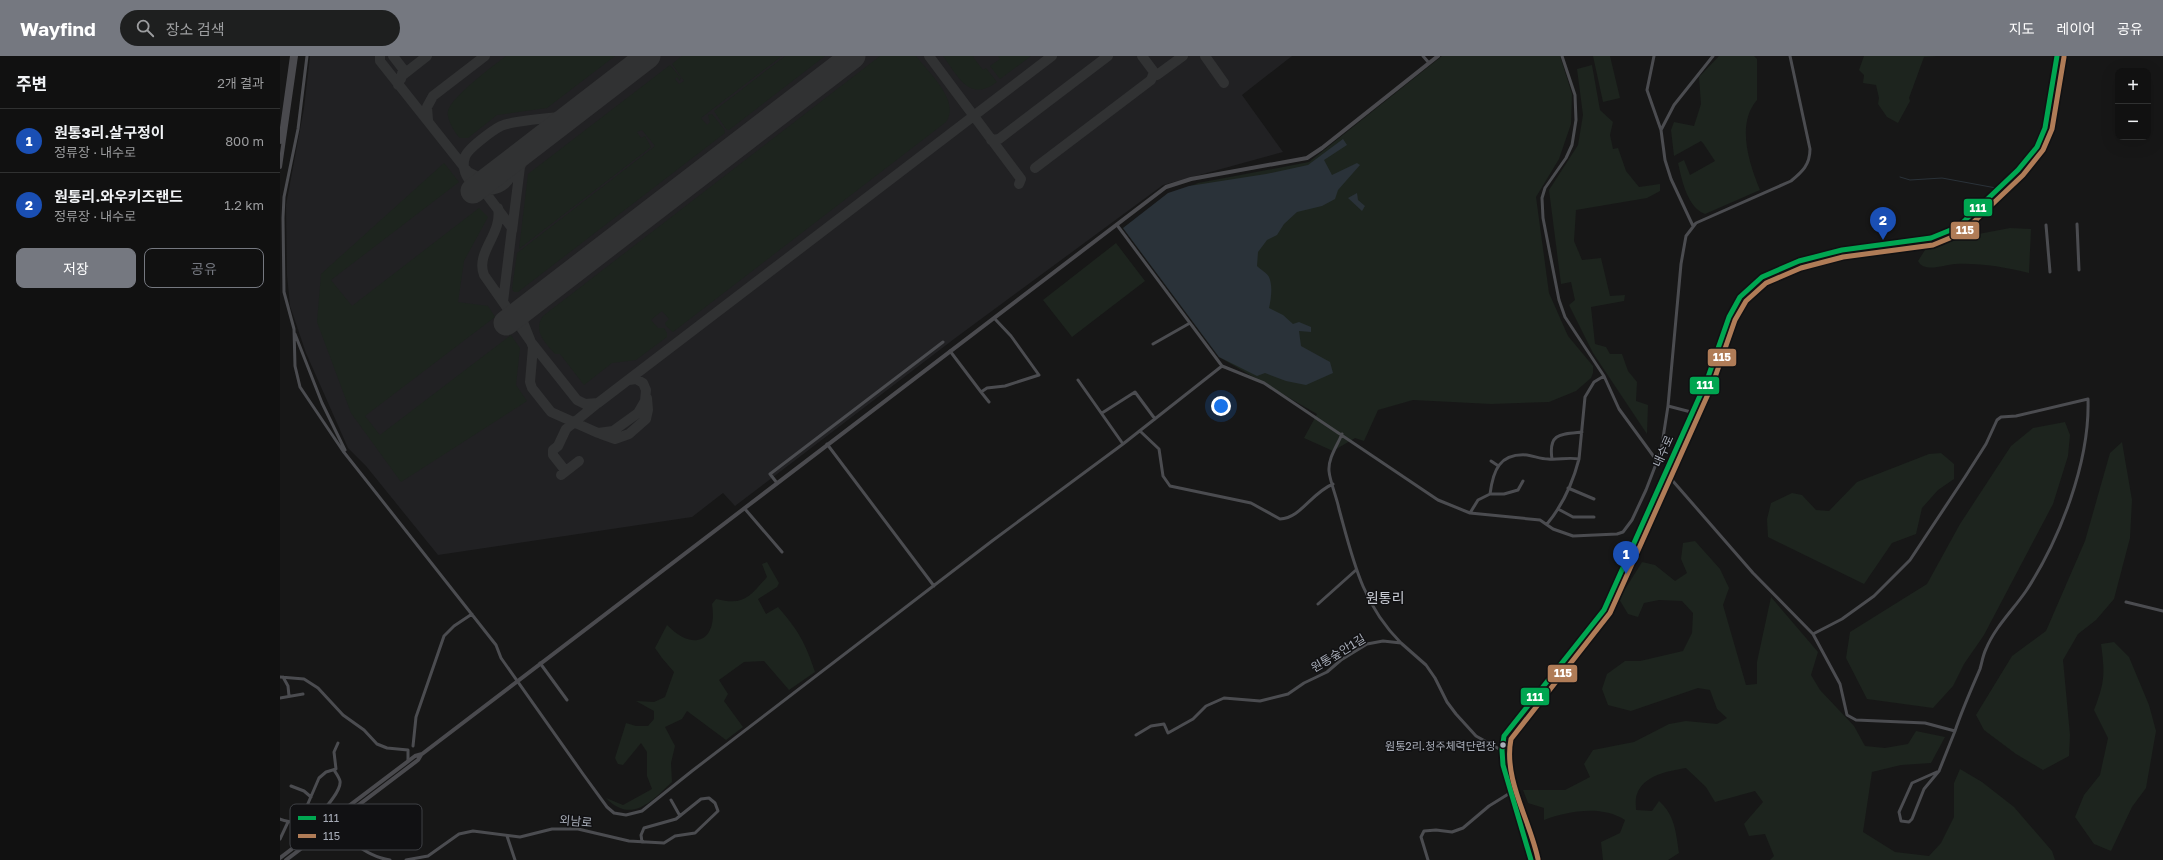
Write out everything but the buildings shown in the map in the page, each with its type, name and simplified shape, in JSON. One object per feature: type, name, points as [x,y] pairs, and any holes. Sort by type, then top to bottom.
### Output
[{"type":"street","points":[[280,142],[292,56]]},
{"type":"street","points":[[280,167],[296,56]]},
{"type":"street","points":[[307,56],[299,123],[284,208],[284,292],[294,329],[322,403],[348,456]]},
{"type":"street","points":[[1423,56],[1429,63]]},
{"type":"street","points":[[352,804],[408,762],[422,754],[1166,187],[1174,184],[1307,158],[1322,148],[1438,56]]},
{"type":"street","points":[[1562,56],[1575,95],[1576,120],[1572,145],[1566,158],[1544,193],[1543,218],[1559,300],[1565,317],[1604,376],[1619,409],[1657,461]]},
{"type":"street","points":[[1654,56],[1647,90],[1662,130],[1665,160],[1693,226]]},
{"type":"street","points":[[1662,130],[1674,105],[1713,56]]},
{"type":"street","points":[[1117,225],[1222,366],[1264,383],[1342,434],[1438,500],[1470,513],[1528,517],[1540,520],[1553,529],[1573,536],[1617,534],[1623,532],[1632,520],[1661,452],[1668,406],[1681,264],[1686,236],[1693,226],[1791,180],[1804,171],[1808,163],[1810,149],[1790,56]]},
{"type":"street","name":"내수로","points":[[1500,750],[1504,736],[1510,726],[1604,610],[1691,412],[1707,380],[1732,310],[1746,290],[1762,277],[1781,267],[1827,253],[1944,235],[1965,222],[2032,154],[2041,140],[2047,120],[2056,56]]},
{"type":"street","points":[[2077,224],[2079,270]]},
{"type":"street","points":[[2046,225],[2050,272]]},
{"type":"street","points":[[981,392],[987,388],[1005,386],[1039,375],[1011,336],[995,318]]},
{"type":"street","points":[[1153,344],[1190,323]]},
{"type":"street","points":[[294,329],[295,366],[300,387],[325,426],[496,645],[501,658],[607,807],[619,815],[634,814],[650,807],[698,767],[934,586],[1140,431],[1222,366]]},
{"type":"street","points":[[777,483],[770,474],[943,342]]},
{"type":"street","points":[[950,351],[989,402]]},
{"type":"street","points":[[1547,524],[1558,509],[1575,474],[1579,459],[1585,397],[1594,382],[1604,376]]},
{"type":"street","points":[[1078,380],[1123,444]]},
{"type":"street","points":[[1102,413],[1135,392],[1155,419]]},
{"type":"street","points":[[1813,634],[1842,619],[1874,596],[1910,560],[1986,444],[1997,420],[2001,417],[2016,416],[2088,399],[2088,423],[2082,455],[2064,513],[2035,575],[1996,630],[1986,649],[1939,771],[1924,788],[1912,819],[1909,822],[1901,821],[1899,812],[1912,784],[1939,771]]},
{"type":"street","points":[[1668,406],[1691,412]]},
{"type":"street","points":[[1140,431],[1159,449],[1163,476],[1170,486],[1251,503],[1280,519],[1295,515],[1317,492],[1333,484]]},
{"type":"street","points":[[1552,459],[1550,449],[1555,437],[1561,434],[1582,432]]},
{"type":"street","points":[[1342,434],[1330,463],[1329,472],[1362,587],[1377,612],[1401,643],[1430,670],[1447,702],[1473,732],[1486,743],[1500,750],[1510,792],[1528,840],[1531,860]]},
{"type":"street","points":[[827,444],[934,586]]},
{"type":"street","points":[[1490,494],[1492,476],[1497,465],[1503,461],[1521,455],[1552,459],[1564,457],[1579,459]]},
{"type":"street","points":[[1492,461],[1497,465]]},
{"type":"street","points":[[1665,472],[1753,573],[1813,634],[1840,684],[1845,710],[1851,718],[1856,720],[1925,723],[1955,731]]},
{"type":"street","points":[[1470,513],[1478,500],[1490,494],[1504,494],[1518,490],[1523,481]]},
{"type":"street","points":[[1568,488],[1594,499]]},
{"type":"street","points":[[745,509],[782,552]]},
{"type":"street","points":[[1558,509],[1573,517],[1594,517]]},
{"type":"street","points":[[1318,604],[1356,570]]},
{"type":"street","points":[[2126,602],[2163,611]]},
{"type":"street","points":[[413,746],[416,717],[444,636],[454,626],[472,614]]},
{"type":"street","name":"원통숲안1길","points":[[1136,735],[1159,723],[1164,724],[1168,733],[1193,719],[1206,706],[1227,697],[1260,701],[1283,696],[1304,683],[1327,672],[1348,655],[1367,644],[1383,641],[1401,643]]},
{"type":"street","points":[[540,663],[566,700]]},
{"type":"street","points":[[281,677],[288,686],[289,696]]},
{"type":"street","points":[[281,677],[304,679],[318,688],[343,715],[364,730],[377,744],[394,749],[408,750],[408,762]]},
{"type":"street","points":[[280,698],[303,694]]},
{"type":"street","points":[[308,804],[322,775],[334,770],[337,765],[334,752],[338,743]]},
{"type":"street","points":[[360,804],[418,760],[422,754]]},
{"type":"street","points":[[328,804],[339,787],[339,779],[334,770]]},
{"type":"street","points":[[291,786],[304,791],[311,797]]},
{"type":"street","points":[[1428,860],[1421,837],[1424,831],[1436,830],[1452,832],[1463,828],[1489,806],[1510,792]]},
{"type":"street","name":"외남로","points":[[406,860],[428,856],[464,833],[478,831],[507,836],[525,837],[552,829],[569,828],[588,830],[620,840],[664,843],[675,836],[694,833],[718,811],[712,800],[705,798],[697,801],[680,816]]},
{"type":"street","points":[[642,842],[640,835],[644,828],[670,821],[680,816],[671,800]]},
{"type":"street","points":[[280,819],[288,822],[280,839]]},
{"type":"street","points":[[507,836],[515,860]]},
{"type":"street","points":[[280,858],[291,850]]},
{"type":"street","points":[[286,860],[299,850]]},
{"type":"street","points":[[364,850],[374,857],[390,860]]},
{"type":"shaded area","points":[[310,56],[1292,56],[1242,95],[1283,152],[1163,185],[954,339],[735,506],[723,493],[692,517],[438,555],[366,466],[348,448],[306,353],[290,306],[287,275],[286,205],[304,108]]},
{"type":"shaded area","points":[[506,56],[615,56],[547,108],[497,115],[468,138],[460,138],[453,130],[448,118],[448,111],[451,105],[464,90]]},
{"type":"shaded area","points":[[682,56],[782,56],[701,118],[707,125],[710,122],[708,115],[712,114],[724,129],[725,133],[518,292],[514,292],[512,289],[517,253],[655,146],[642,130],[637,132],[641,138],[645,136],[651,147],[519,249],[528,174],[670,65],[681,78],[680,81],[677,77],[675,79],[679,84],[684,81],[672,64]]},
{"type":"shaded area","points":[[785,56],[825,56],[729,130],[726,129],[714,111]]},
{"type":"shaded area","points":[[880,56],[916,56],[935,78],[946,96],[950,114],[946,122],[673,332],[666,326],[665,323],[669,319],[662,311],[651,320],[658,328],[664,328],[667,333],[667,337],[636,360],[612,363],[584,385],[560,354],[555,354],[544,341],[539,327],[543,316]]},
{"type":"shaded area","points":[[943,56],[974,56],[973,57],[983,70],[986,68],[997,82],[987,88],[979,90],[972,88],[959,79]]},
{"type":"shaded area","points":[[998,56],[1031,56],[1000,79],[990,66],[1000,59]]},
{"type":"shaded area","points":[[1442,56],[1560,56],[1572,94],[1571,124],[1559,159],[1536,197],[1549,293],[1568,336],[1593,366],[1593,373],[1591,378],[1576,391],[1549,402],[1491,404],[1413,400],[1378,410],[1364,441],[1355,438],[1333,451],[1304,438],[1317,414],[1219,357],[1123,228],[1176,192],[1198,183],[1309,162]]},
{"type":"shaded area","points":[[1593,56],[1610,56],[1620,98],[1603,102]]},
{"type":"shaded area","points":[[1719,56],[1754,56],[1757,59],[1757,100],[1747,120],[1746,144],[1752,168],[1760,190],[1705,214],[1694,205],[1686,192],[1678,163],[1684,160],[1690,175],[1715,161],[1701,141],[1674,156],[1671,130],[1674,122],[1694,126],[1701,104],[1699,77]]},
{"type":"shaded area","points":[[1864,56],[1938,56],[1924,57],[1909,98],[1910,101],[1898,123],[1887,117],[1878,104],[1879,98],[1876,85],[1863,83],[1864,75],[1859,70]]},
{"type":"shaded area","points":[[1592,65],[1600,110],[1613,122],[1610,135],[1613,149],[1618,148],[1626,171],[1639,187],[1660,184],[1660,191],[1647,198],[1576,210],[1574,241],[1582,260],[1601,258],[1610,296],[1625,295],[1624,301],[1591,307],[1595,344],[1606,347],[1610,354],[1622,354],[1628,371],[1637,382],[1636,401],[1648,405],[1647,434],[1593,353],[1569,305],[1575,300],[1571,282],[1561,284],[1549,190],[1578,145],[1583,115],[1577,69]]},
{"type":"shaded area","points":[[1343,139],[1347,145],[1324,160],[1332,175],[1357,163],[1360,165],[1338,190],[1335,199],[1322,206],[1297,212],[1284,224],[1277,235],[1267,240],[1258,252],[1257,266],[1267,274],[1271,284],[1269,308],[1283,315],[1293,324],[1299,322],[1311,327],[1311,332],[1299,331],[1301,346],[1330,362],[1333,373],[1306,385],[1286,381],[1265,373],[1257,376],[1219,357],[1123,228],[1168,193],[1189,186],[1266,174],[1308,165]]},
{"type":"shaded area","points":[[444,163],[459,182],[331,280],[352,306],[479,208],[488,217],[464,261],[458,302],[488,306],[495,317],[365,416],[380,435],[511,335],[520,348],[516,385],[527,401],[401,482],[351,413],[317,322],[321,274]]},
{"type":"shaded area","points":[[1357,193],[1358,200],[1365,206],[1362,211],[1348,198]]},
{"type":"shaded area","points":[[2010,228],[2031,229],[2029,273],[2001,267],[1974,264],[1925,267],[1918,261],[1925,250],[1944,245],[1947,240]]},
{"type":"shaded area","points":[[1116,243],[1145,281],[1072,337],[1043,300]]},
{"type":"shaded area","points":[[2065,422],[2070,435],[2068,456],[2053,504],[1984,635],[1964,664],[1953,686],[1933,708],[1867,699],[1846,658],[1850,632],[1927,584],[1960,524],[2011,446],[2033,428]]},
{"type":"shaded area","points":[[2122,442],[2132,500],[2130,538],[2114,599],[2096,620],[2078,634],[2063,660],[2070,735],[2069,756],[2043,770],[2016,754],[1984,730],[1976,715],[2012,656],[2046,631],[2085,541],[2110,453]]},
{"type":"shaded area","points":[[1941,453],[1954,464],[1954,479],[1938,490],[1922,508],[1916,534],[1892,543],[1864,584],[1768,537],[1767,519],[1771,503],[1792,493],[1802,495],[1816,510],[1829,511],[1857,482],[1929,454]]},
{"type":"shaded area","points":[[1695,541],[1720,569],[1729,588],[1723,605],[1746,685],[1757,684],[1757,662],[1771,597],[1818,652],[1811,675],[1820,690],[1854,726],[1865,746],[1885,748],[1908,744],[1916,731],[1945,737],[1931,763],[1901,765],[1872,772],[1863,832],[1895,852],[1929,856],[1941,843],[1954,817],[1954,783],[1960,769],[1982,782],[2014,807],[2052,851],[2055,860],[1770,860],[1774,856],[1765,834],[1749,836],[1744,824],[1763,802],[1755,791],[1715,802],[1706,787],[1686,768],[1657,775],[1651,778],[1640,788],[1636,798],[1636,810],[1652,811],[1659,801],[1672,818],[1679,853],[1668,860],[1603,860],[1601,842],[1620,833],[1625,820],[1616,815],[1606,812],[1585,811],[1564,814],[1544,820],[1544,808],[1528,803],[1523,790],[1565,790],[1590,777],[1584,764],[1593,750],[1634,742],[1669,724],[1686,721],[1717,724],[1727,718],[1717,709],[1710,690],[1698,688],[1631,711],[1608,705],[1602,689],[1607,674],[1625,661],[1640,661],[1683,651],[1692,633],[1693,613],[1682,601],[1659,600],[1644,603],[1638,617],[1628,614],[1619,599],[1642,562],[1655,565],[1675,581],[1687,573],[1681,559],[1683,543]]},
{"type":"shaded area","points":[[767,562],[779,583],[777,587],[758,599],[766,614],[778,607],[791,623],[808,652],[815,672],[789,690],[764,661],[744,662],[719,680],[728,694],[724,701],[743,727],[726,740],[687,711],[682,719],[665,727],[675,746],[671,763],[672,782],[656,797],[640,807],[632,810],[615,806],[606,798],[623,805],[652,789],[647,776],[647,752],[641,743],[623,765],[618,764],[615,758],[626,723],[636,726],[648,726],[654,719],[654,711],[636,701],[654,702],[665,697],[674,672],[655,648],[667,625],[686,638],[694,640],[702,639],[711,627],[713,617],[712,604],[716,599],[734,601],[751,595],[767,577],[762,564]]},
{"type":"shaded area","points":[[2114,642],[2129,657],[2149,705],[2156,731],[2146,788],[2132,807],[2111,851],[2094,844],[2075,817],[2084,795],[2100,775],[2108,738],[2094,710],[2103,677],[2101,644]]},
{"type":"waterway","points":[[2001,189],[2005,189],[2042,151],[2049,140],[2063,56]]},
{"type":"waterway","points":[[1900,177],[1910,180],[1942,178],[1996,188]]},
{"type":"taxiway","points":[[380,56],[380,61],[468,172],[482,179],[493,175]]},
{"type":"taxiway","points":[[393,56],[403,69],[401,79]]},
{"type":"taxiway","points":[[398,85],[399,78],[427,56]]},
{"type":"taxiway","points":[[428,120],[427,107],[433,96],[485,56]]},
{"type":"taxiway","points":[[929,56],[1021,179],[1019,184]]},
{"type":"taxiway","points":[[498,208],[497,226],[483,258],[482,267],[484,275],[531,342],[577,400],[585,404],[598,403],[1052,56]]},
{"type":"taxiway","points":[[991,140],[999,139],[1108,56]]},
{"type":"taxiway","points":[[1035,168],[1151,80],[1154,72],[1142,56]]},
{"type":"taxiway","points":[[1154,72],[1157,75],[1183,56]]},
{"type":"taxiway","points":[[1205,56],[1224,83]]},
{"type":"taxiway","points":[[520,155],[515,163],[509,179],[502,186],[495,189],[487,190],[480,188],[469,179],[465,172],[465,157],[470,149],[492,131],[501,126],[524,121],[570,116]]},
{"type":"taxiway","points":[[512,231],[520,167],[528,149]]},
{"type":"taxiway","points":[[481,187],[512,228],[503,302]]},
{"type":"taxiway","points":[[528,306],[523,322],[533,347],[530,382],[532,388],[551,412],[598,433],[613,431],[638,413],[645,401],[646,390],[643,383],[636,379],[629,380]]},
{"type":"taxiway","points":[[601,434],[615,439],[629,434],[646,419],[648,410],[647,398]]},
{"type":"taxiway","points":[[564,472],[564,469],[553,455],[553,450],[558,446],[566,429],[599,402]]},
{"type":"taxiway","points":[[561,475],[579,461]]},
{"type":"runway","points":[[473,191],[648,56]]},
{"type":"runway","points":[[506,323],[853,56]]},
{"type":"transit line","name":"111","points":[[1531,860],[1503,765],[1502,750],[1504,736],[1604,610],[1707,380],[1729,317],[1740,297],[1762,277],[1799,261],[1842,250],[1931,238],[1958,227],[2018,170],[2037,147],[2045,128],[2057,56]]},
{"type":"transit line","name":"115","points":[[1538,859],[1514,784],[1511,769],[1511,739],[1610,613],[1713,383],[1735,320],[1746,301],[1766,283],[1801,268],[1843,257],[1933,245],[1962,233],[2023,175],[2043,150],[2052,129],[2064,57]]},
{"type":"place","name":"원통리.와우키즈랜드","points":[[1883,240]]},
{"type":"place","name":"원통3리.살구정이","points":[[1626,574]]},
{"type":"place","name":"원통2리.청주체력단련장","points":[[1503,745]]},
{"type":"district","name":"원통리","points":[[1385,597]]}]
